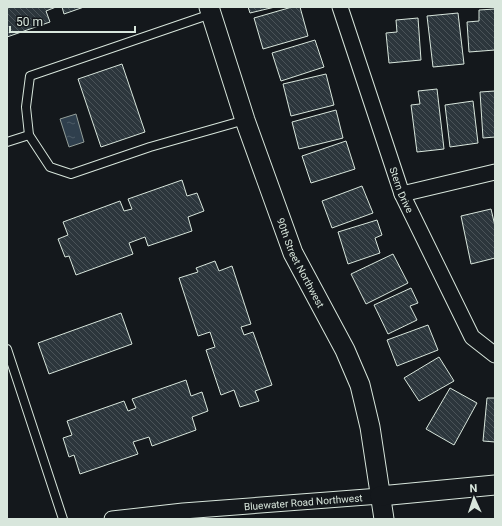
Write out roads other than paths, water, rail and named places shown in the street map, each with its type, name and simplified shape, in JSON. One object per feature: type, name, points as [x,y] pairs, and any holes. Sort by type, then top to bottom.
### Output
[{"type":"street","name":"Stern Drive","points":[[340,7],[402,194],[451,290],[472,337],[495,355]]},
{"type":"street","name":"90th Street Northwest","points":[[210,10],[245,120],[293,253],[345,350],[360,385],[370,428],[384,519]]},
{"type":"street","points":[[402,194],[495,172]]},
{"type":"street","name":"Bluewater Road Northwest","points":[[112,519],[495,485]]},
{"type":"lane","points":[[210,10],[30,76],[26,107],[29,135],[50,167],[70,174],[150,147],[245,120]]},
{"type":"lane","points":[[7,142],[29,135]]},
{"type":"lane","points":[[7,349],[63,519]]},
{"type":"water","points":[[76,114],[84,142],[69,147],[60,119]]}]
